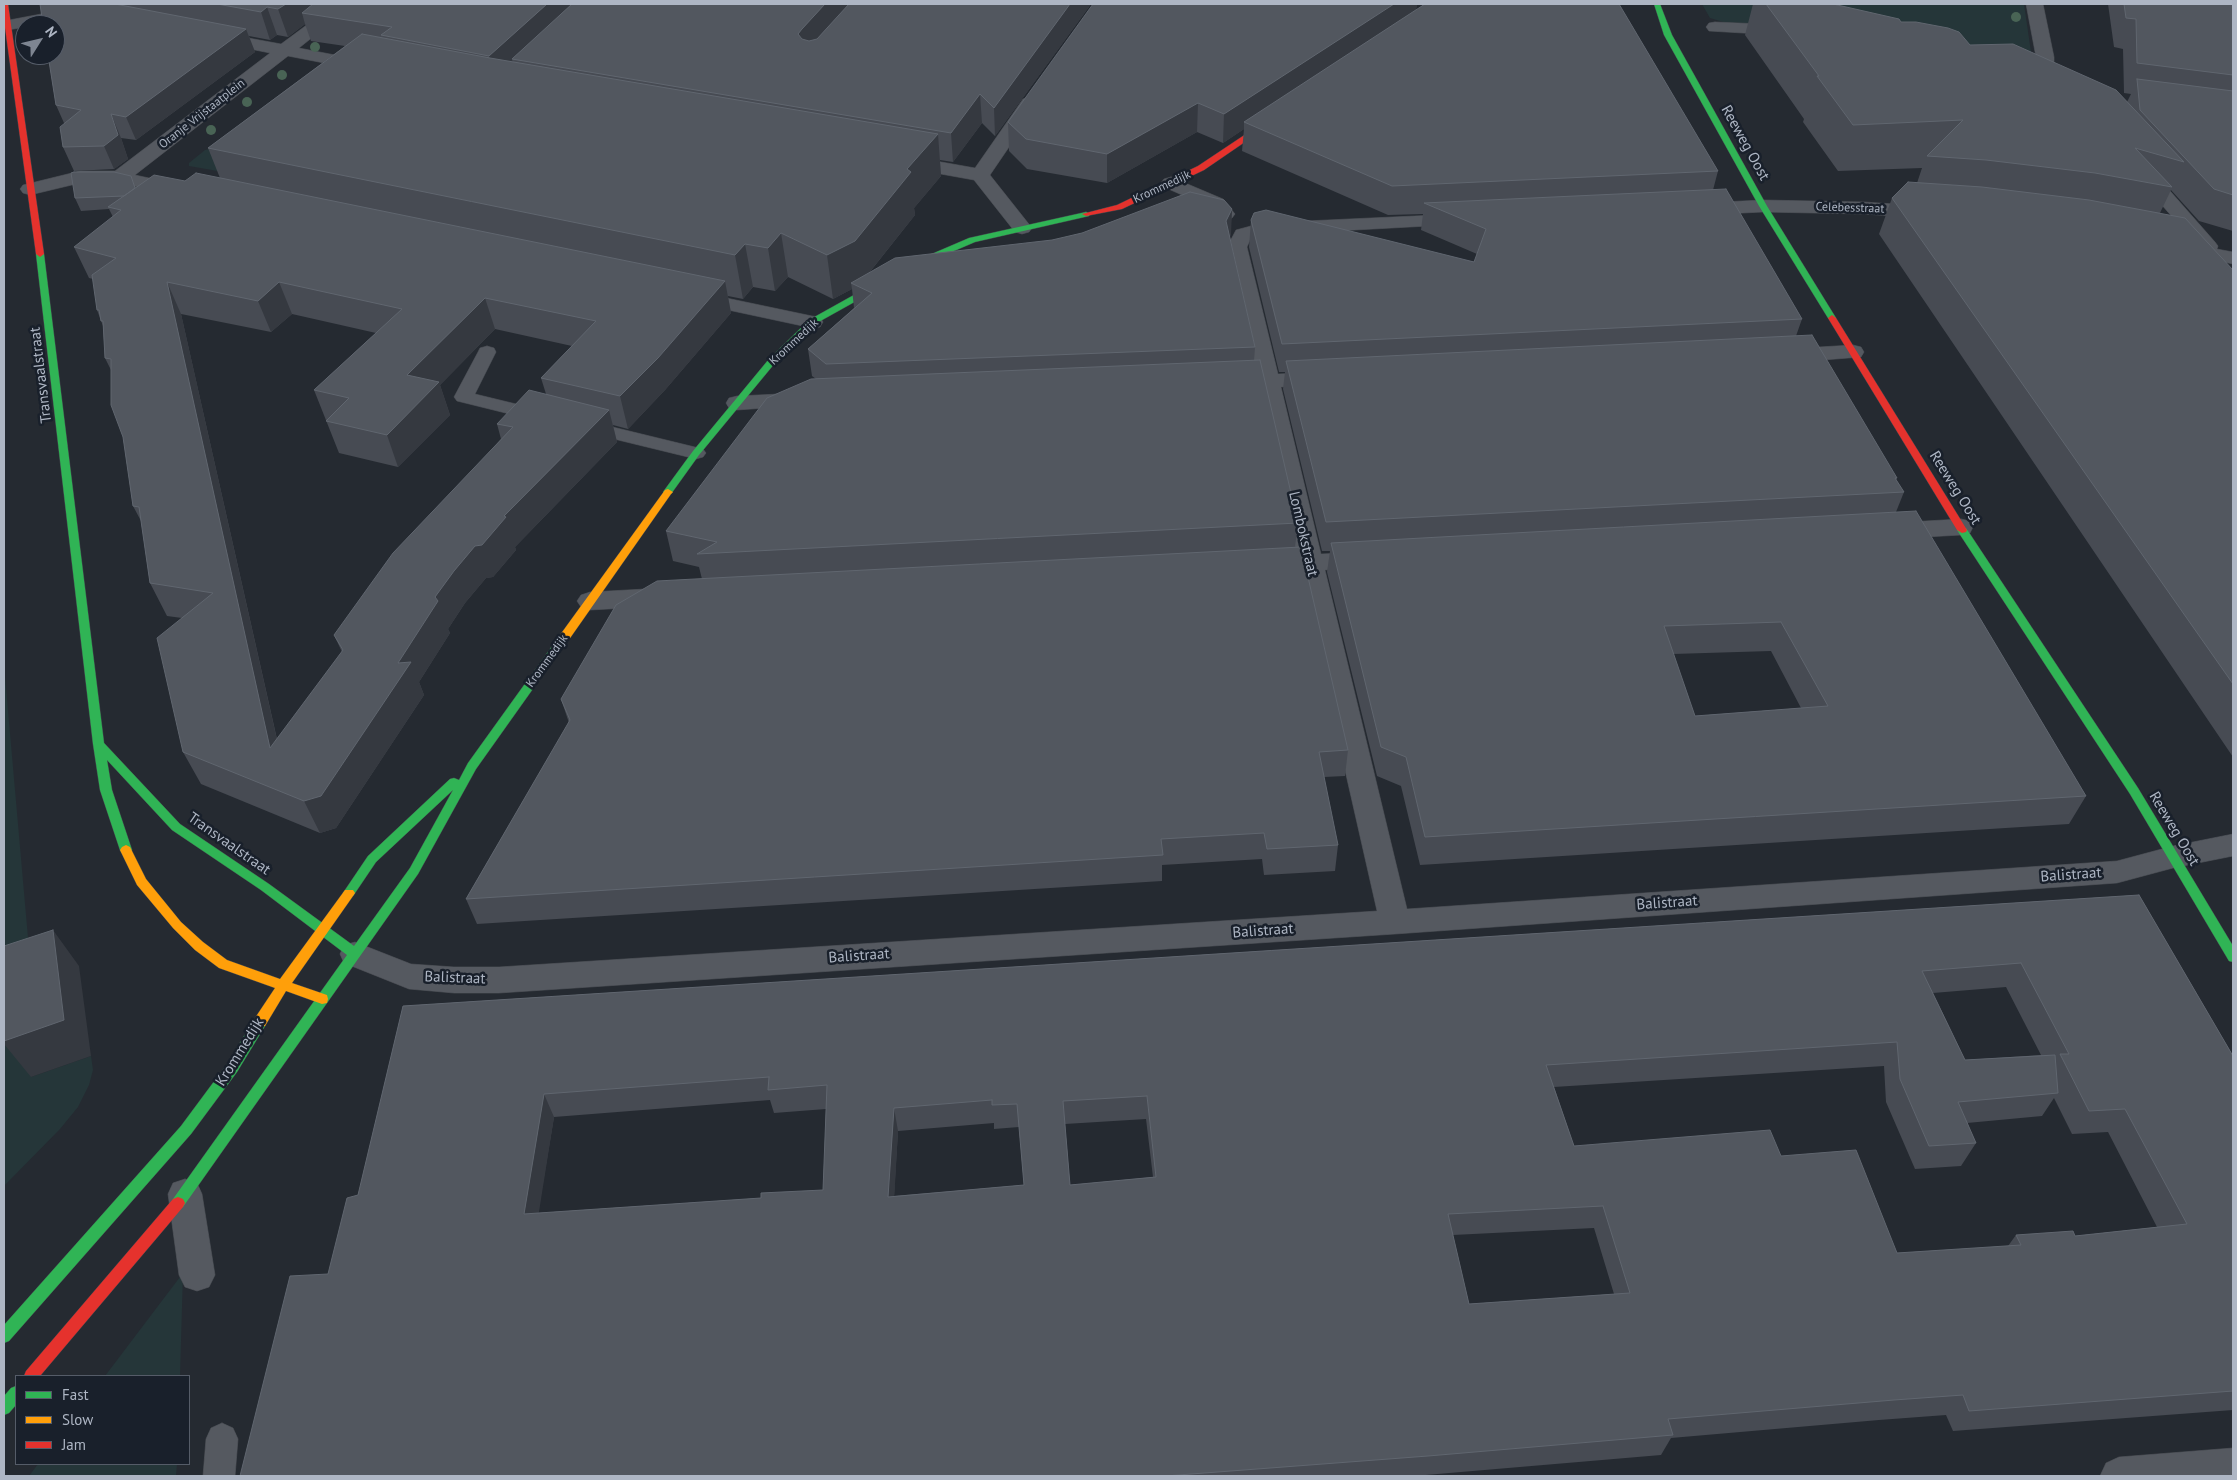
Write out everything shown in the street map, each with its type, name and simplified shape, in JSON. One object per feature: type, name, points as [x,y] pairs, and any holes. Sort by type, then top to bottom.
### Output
[{"type":"street","name":"Transvaalstraat","points":[[5,4],[25,136],[30,189],[45,283],[99,744],[106,790],[122,844],[141,882],[178,925],[223,964],[322,999]]},
{"type":"street","name":"Oranje Vrijstaatplein","points":[[120,178],[345,4]]},
{"type":"street","name":"Reeweg Oost","points":[[1644,4],[1664,27]]},
{"type":"street","name":"Reeweg Oost","points":[[1657,4],[1664,27],[1763,206],[1961,527],[2128,783],[2233,957]]},
{"type":"street","points":[[2026,72],[2052,79],[2034,4]]},
{"type":"street","points":[[8,25],[90,9]]},
{"type":"street","points":[[1715,27],[1768,26]]},
{"type":"street","points":[[198,34],[379,68]]},
{"type":"street","points":[[980,175],[1043,85]]},
{"type":"street","name":"Krommedijk","points":[[32,1375],[185,1194],[414,871],[472,766],[696,453],[772,361],[812,322],[916,264],[972,240],[1118,207],[1201,168],[1283,114]]},
{"type":"street","points":[[883,158],[980,175],[1022,228]]},
{"type":"street","points":[[2131,159],[2224,256],[2233,274]]},
{"type":"street","points":[[30,189],[80,177],[120,178],[198,194]]},
{"type":"street","points":[[1171,183],[1216,203],[1243,234],[1262,229],[1478,219]]},
{"type":"street","name":"Celebesstraat","points":[[1684,210],[1763,206],[1864,208],[1940,213]]},
{"type":"street","name":"Lombokstraat","points":[[1243,234],[1237,247],[1395,922]]},
{"type":"street","points":[[2167,245],[2224,256]]},
{"type":"street","points":[[675,293],[812,322]]},
{"type":"street","points":[[1763,357],[1853,352]]},
{"type":"street","points":[[1208,384],[1347,378]]},
{"type":"street","points":[[737,403],[825,399]]},
{"type":"street","points":[[1872,532],[1961,527]]},
{"type":"street","points":[[1251,566],[1389,558]]},
{"type":"street","points":[[590,601],[689,596]]},
{"type":"street","name":"Transvaalstraat","points":[[99,744],[176,826],[355,954]]},
{"type":"street","name":"Krommedijk","points":[[4,1336],[186,1130],[232,1068],[283,985],[324,930],[372,859],[472,766]]},
{"type":"street","name":"Balistraat","points":[[355,954],[409,976],[454,980],[499,980],[1395,922],[2117,872],[2173,857],[2233,845]]},
{"type":"street","points":[[185,1194],[197,1275]]},
{"type":"street","points":[[4,1408],[15,1394]]},
{"type":"street","points":[[2119,1476],[2233,1466]]},
{"type":"lane","points":[[487,352],[464,397],[696,453]]},
{"type":"lane","points":[[218,1476],[222,1440]]},
{"type":"shaded area","points":[[1702,4],[1757,4],[1750,25],[1730,24],[1710,18]]},
{"type":"shaded area","points":[[1811,4],[2024,4],[2032,59],[1786,15]]},
{"type":"shaded area","points":[[213,148],[229,173],[189,166],[189,163],[205,150]]},
{"type":"shaded area","points":[[4,665],[32,983],[31,1077],[91,1056],[93,1070],[89,1085],[78,1107],[60,1129],[4,1186]]},
{"type":"shaded area","points":[[183,1273],[180,1375],[106,1375]]},
{"type":"shaded area","points":[[37,1465],[177,1465],[176,1476],[29,1476]]},
{"type":"building","points":[[40,4],[115,4],[246,29],[126,117],[111,114],[118,135],[104,146],[63,147],[60,127],[81,110],[56,105],[50,65],[65,65],[65,15],[42,15]]},
{"type":"building","points":[[217,4],[286,4],[278,9],[267,7],[261,12]]},
{"type":"building","points":[[313,4],[547,4],[489,56],[381,35],[392,27],[302,13]]},
{"type":"building","points":[[572,4],[825,4],[798,34],[802,39],[809,41],[817,39],[849,4],[1070,4],[994,108],[980,94],[951,133],[512,59]]},
{"type":"building","points":[[1093,4],[1394,4],[1224,114],[1198,103],[1107,154],[1026,139],[1008,122]]},
{"type":"building","points":[[1425,4],[1619,4],[1718,171],[1392,186],[1244,122]]},
{"type":"building","points":[[1766,4],[1833,4],[1899,19],[1901,22],[1916,22],[1948,28],[1959,32],[1970,45],[2013,44],[2116,90],[2184,162],[2135,148],[2172,187],[2095,173],[1986,160],[1927,156],[1963,120],[1853,125]]},
{"type":"building","points":[[2124,4],[2233,4],[2233,75],[2137,63],[2136,19],[2126,18]]},
{"type":"building","points":[[362,34],[490,58],[938,134],[907,169],[911,172],[855,241],[827,255],[781,233],[768,248],[745,244],[735,255],[208,148]]},
{"type":"building","points":[[2137,79],[2233,91],[2233,195],[2214,189],[2140,110]]},
{"type":"building","points":[[114,172],[131,176],[135,188],[124,196],[75,198],[71,173]]},
{"type":"building","points":[[196,173],[725,281],[658,358],[620,396],[541,378],[596,321],[485,298],[407,375],[439,382],[387,435],[326,421],[349,398],[314,390],[402,309],[279,282],[258,301],[167,282],[270,748],[343,650],[334,635],[393,553],[513,427],[497,424],[529,390],[609,410],[504,516],[506,517],[482,545],[475,546],[454,571],[435,597],[438,601],[398,663],[411,662],[321,796],[304,801],[183,752],[157,638],[213,593],[150,583],[139,507],[133,506],[123,437],[111,405],[111,359],[105,358],[103,321],[101,321],[99,310],[97,310],[92,275],[116,258],[74,247],[121,210],[108,207],[154,175],[185,181]]},
{"type":"building","points":[[1908,182],[1982,187],[2089,200],[2185,218],[2233,270],[2233,684],[1892,198]]},
{"type":"building","points":[[1726,189],[1802,319],[1282,344],[1251,220],[1254,213],[1266,210],[1474,262],[1486,229],[1424,203]]},
{"type":"building","points":[[1190,192],[1224,200],[1232,209],[1226,221],[1255,347],[826,364],[808,349],[872,293],[851,283],[895,258],[1052,240],[1082,233]]},
{"type":"building","points":[[1812,335],[1904,492],[1326,522],[1286,361]]},
{"type":"building","points":[[1260,360],[1298,523],[697,554],[717,542],[666,531],[767,398],[811,379]]},
{"type":"building","points":[[1916,511],[2086,796],[1425,837],[1406,757],[1381,747],[1331,543]],"holes":[[[1781,622],[1828,706],[1695,716],[1664,626]]]},
{"type":"building","points":[[1301,547],[1348,750],[1319,752],[1338,845],[1267,849],[1264,833],[1161,839],[1163,855],[466,899],[570,720],[561,699],[616,605],[657,581]]},
{"type":"building","points":[[2139,895],[2233,1056],[2233,1391],[1969,1411],[1963,1395],[1894,1400],[1668,1419],[1673,1435],[1165,1476],[240,1476],[290,1276],[328,1274],[347,1198],[358,1195],[403,1006]],"holes":[[[2021,963],[2069,1054],[2060,1054],[2089,1111],[2125,1109],[2187,1224],[2075,1236],[2073,1231],[2016,1235],[2021,1245],[1897,1253],[1856,1150],[1781,1156],[1770,1130],[1574,1146],[1546,1065],[1897,1042],[1900,1079],[1929,1146],[1976,1143],[1958,1102],[2058,1093],[2055,1055],[1965,1060],[1922,971]],[[769,1077],[768,1090],[827,1085],[823,1190],[761,1193],[761,1198],[524,1214],[544,1094]],[[1147,1096],[1156,1177],[1070,1185],[1063,1101]],[[992,1100],[992,1105],[1017,1104],[1024,1185],[888,1197],[894,1108]],[[1603,1206],[1630,1293],[1469,1304],[1448,1214]]]},
{"type":"building","points":[[53,930],[64,1020],[4,1041],[4,946]]},
{"type":"traffic: fast","points":[[1657,4],[1668,35],[1763,206],[1832,318]]},
{"type":"traffic: fast","points":[[668,492],[696,453],[772,361],[812,322],[916,264],[972,240],[1086,214]]},
{"type":"traffic: fast","points":[[40,254],[99,744],[106,790],[126,850]]},
{"type":"traffic: fast","points":[[1962,530],[2134,791],[2233,957]]},
{"type":"traffic: fast","points":[[178,1203],[414,871],[472,766],[564,638]]},
{"type":"traffic: fast","points":[[99,744],[176,827],[265,887],[355,954]]},
{"type":"traffic: fast","points":[[349,893],[372,859],[454,782]]},
{"type":"traffic: fast","points":[[4,1336],[186,1130],[232,1068],[260,1022]]},
{"type":"traffic: fast","points":[[4,1408],[15,1394]]},
{"type":"traffic: slow","points":[[564,638],[668,492]]},
{"type":"traffic: slow","points":[[126,850],[141,882],[177,925],[199,946],[223,964],[322,999]]},
{"type":"traffic: slow","points":[[260,1022],[283,985],[349,893]]},
{"type":"traffic: jam","points":[[5,4],[40,254]]},
{"type":"traffic: jam","points":[[1086,214],[1119,207],[1201,168],[1273,120]]},
{"type":"traffic: jam","points":[[1832,318],[1962,530]]},
{"type":"traffic: jam","points":[[32,1375],[178,1203]]}]
